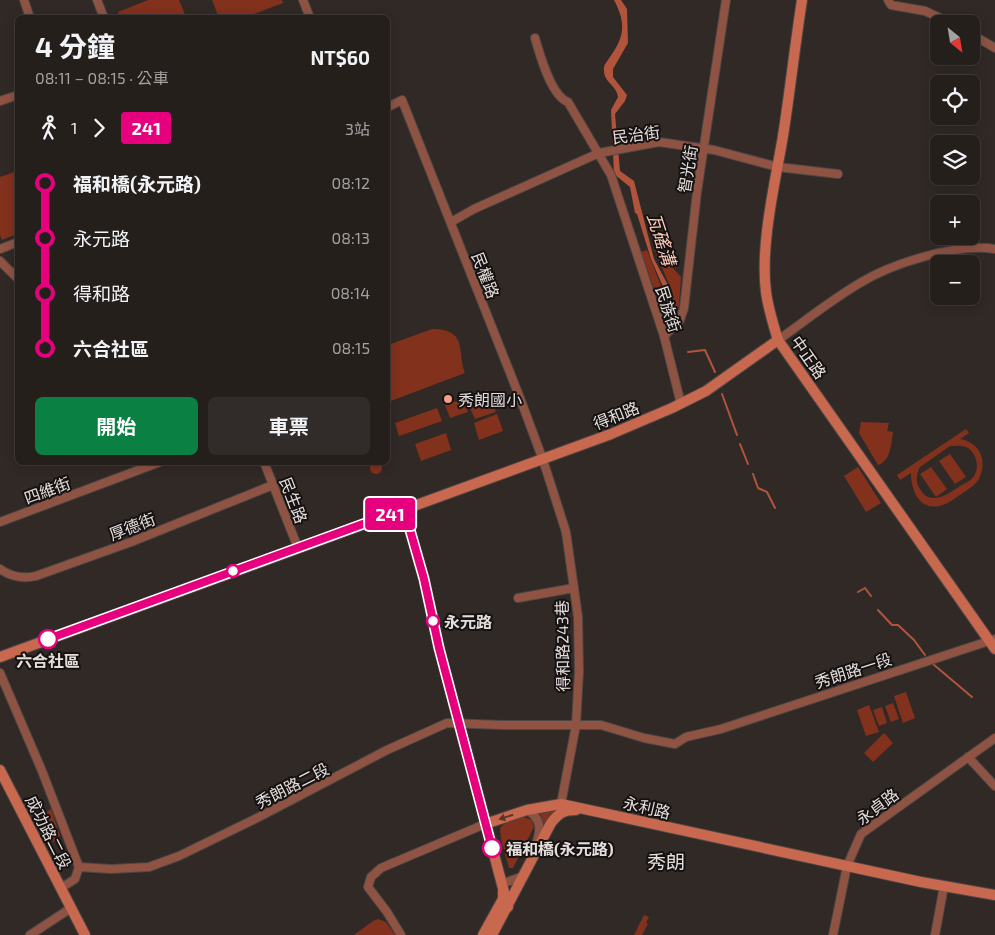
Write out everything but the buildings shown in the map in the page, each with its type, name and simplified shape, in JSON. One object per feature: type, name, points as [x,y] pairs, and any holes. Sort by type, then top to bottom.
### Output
[{"type":"street","points":[[24,0],[29,15]]},
{"type":"street","points":[[97,0],[103,15]]},
{"type":"street","points":[[304,0],[309,15]]},
{"type":"street","name":"智光街","points":[[664,336],[680,320],[684,308],[697,192],[726,0]]},
{"type":"street","name":"中正路","points":[[802,0],[767,231],[766,292],[778,340],[993,643]]},
{"type":"street","points":[[888,0],[891,5],[925,11],[933,15]]},
{"type":"street","name":"民族街","points":[[535,38],[544,71],[562,100],[568,102],[611,176],[664,336],[681,404]]},
{"type":"street","points":[[980,39],[995,48]]},
{"type":"street","points":[[0,101],[15,96]]},
{"type":"street","name":"民權路","points":[[390,106],[402,100],[543,460]]},
{"type":"street","name":"民治街","points":[[451,222],[474,208],[599,153],[659,142],[704,149],[778,167],[838,174]]},
{"type":"street","points":[[0,248],[15,243]]},
{"type":"street","name":"得和路","points":[[0,657],[611,434],[681,404],[714,386],[860,282],[901,264],[945,251],[983,247],[995,249]]},
{"type":"street","points":[[0,261],[15,276]]},
{"type":"street","name":"得和路243巷","points":[[543,460],[566,532],[579,635],[576,725],[561,804]]},
{"type":"street","name":"四維街","points":[[0,522],[152,465]]},
{"type":"street","name":"民生路","points":[[265,465],[298,548]]},
{"type":"street","name":"厚德街","points":[[0,569],[24,578],[36,576],[131,542],[273,485]]},
{"type":"street","points":[[404,509],[424,579],[439,648],[508,907]]},
{"type":"street","points":[[518,598],[574,588]]},
{"type":"street","name":"秀朗路一段","points":[[721,729],[993,643]]},
{"type":"street","points":[[0,673],[42,771],[79,867],[75,880],[61,888]]},
{"type":"street","name":"秀朗路二段","points":[[79,867],[111,869],[149,867],[179,856],[259,817],[387,750],[448,723],[601,725],[644,738],[675,744],[686,737],[721,729]]},
{"type":"street","name":"永貞路","points":[[833,935],[847,866],[862,834],[995,738]]},
{"type":"street","points":[[968,757],[995,786]]},
{"type":"street","name":"成功路二段","points":[[0,770],[85,935]]},
{"type":"street","name":"永利路","points":[[401,935],[368,887],[371,877],[381,868],[485,824],[527,810],[561,804],[847,866],[995,895]]},
{"type":"street","points":[[502,888],[526,872],[539,834],[535,814],[527,810]]},
{"type":"street","points":[[492,935],[551,823],[558,814],[566,810],[591,810]]},
{"type":"street","points":[[935,935],[944,886]]},
{"type":"street","points":[[483,935],[503,899],[502,888]]},
{"type":"street","points":[[30,935],[71,908]]},
{"type":"shaded area","points":[[148,0],[179,0],[185,15],[119,15],[118,12]]},
{"type":"shaded area","points":[[212,0],[282,0],[283,3],[251,15],[218,15]]},
{"type":"shaded area","points":[[614,0],[621,0],[627,9],[628,43],[613,69],[613,77],[627,95],[625,101],[615,114],[620,171],[634,181],[654,259],[669,287],[673,309],[678,320],[675,323],[668,311],[667,296],[651,259],[637,214],[635,213],[630,187],[614,174],[611,110],[618,97],[606,78],[604,69],[621,36],[621,16]]},
{"type":"shaded area","points":[[15,172],[15,235],[2,240],[0,235],[0,177]]},
{"type":"shaded area","points":[[653,247],[681,277],[679,306],[675,316],[672,291]]},
{"type":"shaded area","points":[[647,250],[673,317],[667,325],[641,252]]},
{"type":"shaded area","points":[[432,329],[451,333],[459,343],[465,373],[390,401],[390,344]]},
{"type":"shaded area","points":[[488,390],[496,412],[475,419],[469,406],[466,407],[468,412],[450,418],[445,405]]},
{"type":"shaded area","points":[[437,408],[442,421],[399,436],[395,423]]},
{"type":"shaded area","points":[[497,414],[503,431],[479,440],[474,423]]},
{"type":"shaded area","points":[[861,422],[889,423],[887,431],[893,432],[888,456],[886,460],[878,465],[859,433]]},
{"type":"shaded area","points":[[966,429],[969,433],[960,439],[968,441],[975,446],[981,455],[983,463],[982,472],[976,483],[943,505],[929,506],[919,499],[915,494],[911,473],[900,480],[897,475]],"holes":[[[950,446],[964,446],[972,452],[977,463],[975,474],[969,481],[945,495],[934,498],[929,497],[924,494],[917,484],[920,467]]]},
{"type":"shaded area","points":[[446,433],[451,450],[421,461],[415,444]]},
{"type":"shaded area","points":[[950,454],[966,477],[955,484],[939,461]]},
{"type":"shaded area","points":[[372,465],[381,466],[380,472],[376,474],[370,468]]},
{"type":"shaded area","points":[[858,467],[881,503],[866,512],[844,476]]},
{"type":"shaded area","points":[[931,467],[947,489],[936,497],[920,474]]},
{"type":"shaded area","points":[[906,692],[915,718],[903,723],[894,696]]},
{"type":"shaded area","points":[[893,703],[899,719],[891,722],[885,706]]},
{"type":"shaded area","points":[[869,705],[879,732],[866,736],[857,710]]},
{"type":"shaded area","points":[[882,707],[887,723],[879,726],[873,710]]},
{"type":"shaded area","points":[[884,733],[893,743],[873,762],[864,753]]},
{"type":"shaded area","points":[[51,809],[60,835],[52,842],[48,841],[42,833],[35,818]]},
{"type":"shaded area","points":[[558,810],[544,827],[541,812]]},
{"type":"shaded area","points":[[524,817],[532,820],[534,827],[513,868],[509,868],[500,828],[506,822]]},
{"type":"shaded area","points":[[644,915],[649,917],[646,923],[648,924],[642,935],[634,935]]},
{"type":"shaded area","points":[[378,919],[386,922],[395,935],[354,935],[373,921]]},
{"type":"waterway","name":"瓦磘溝","points":[[688,352],[705,350],[715,372]]},
{"type":"waterway","name":"瓦磘溝","points":[[722,394],[737,435]]},
{"type":"waterway","name":"瓦磘溝","points":[[740,444],[748,464]]},
{"type":"waterway","name":"瓦磘溝","points":[[753,474],[758,488],[767,492],[775,508]]},
{"type":"waterway","name":"瓦磘溝","points":[[858,592],[865,588],[871,596]]},
{"type":"waterway","name":"瓦磘溝","points":[[878,610],[892,625],[898,625],[914,640],[925,655]]},
{"type":"waterway","name":"瓦磘溝","points":[[933,664],[972,697]]},
{"type":"bus line","name":"241","points":[[48,639],[404,509],[424,579],[439,648],[492,848]]},
{"type":"place","name":"秀朗國小","points":[[448,399]]},
{"type":"place","name":"永元路","points":[[433,621]]},
{"type":"place","name":"六合社區","points":[[48,639]]},
{"type":"place","name":"福和橋(永元路)","points":[[492,848]]},
{"type":"district","name":"秀朗","points":[[666,861]]}]
